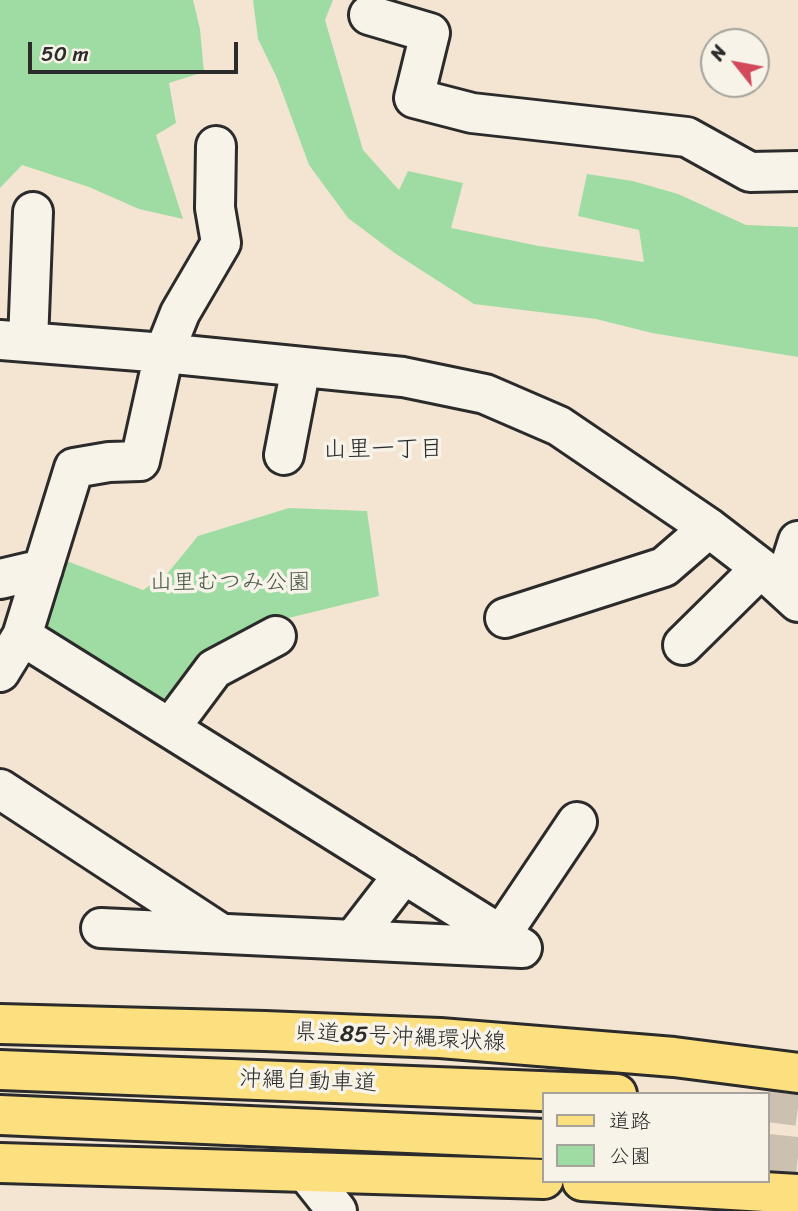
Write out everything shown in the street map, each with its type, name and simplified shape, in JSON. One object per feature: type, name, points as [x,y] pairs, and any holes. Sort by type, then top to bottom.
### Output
[{"type":"main road","name":"県道85号沖縄環状線","points":[[0,1024],[440,1038],[674,1057],[798,1073]]},
{"type":"main road","name":"沖縄自動車道","points":[[0,1070],[566,1092]]},
{"type":"main road","name":"沖縄自動車道","points":[[0,1115],[542,1139]]},
{"type":"main road","points":[[0,1163],[542,1179]]},
{"type":"main road","points":[[615,1183],[798,1194]]},
{"type":"street","points":[[369,15],[430,33],[414,98],[472,113],[687,137],[750,172],[798,171]]},
{"type":"street","points":[[0,672],[22,636],[74,468],[109,462],[140,461],[164,353],[180,313],[220,243],[215,208],[216,146]]},
{"type":"street","points":[[33,212],[14,341],[403,377],[485,394],[559,426],[709,528],[781,586]]},
{"type":"street","points":[[284,455],[301,367]]},
{"type":"street","points":[[505,618],[664,567],[709,528]]},
{"type":"street","points":[[683,645],[781,586],[798,541]]},
{"type":"street","points":[[0,579],[43,569]]},
{"type":"street","points":[[22,636],[522,948],[101,928]]},
{"type":"street","points":[[170,728],[214,669],[276,636]]},
{"type":"street","points":[[0,789],[222,934]]},
{"type":"street","points":[[501,935],[577,822]]},
{"type":"street","points":[[353,940],[404,874]]},
{"type":"street","points":[[306,1172],[337,1211]]},
{"type":"street","points":[[792,1211],[798,1204]]},
{"type":"green space","points":[[0,0],[193,0],[200,29],[204,72],[169,83],[176,123],[156,135],[183,219],[139,209],[89,187],[22,165],[0,188]]},
{"type":"green space","points":[[253,0],[333,0],[325,20],[363,150],[399,190],[408,171],[463,183],[451,228],[539,246],[644,262],[639,230],[578,216],[587,174],[633,181],[678,194],[746,225],[798,227],[798,357],[652,333],[596,319],[474,304],[396,254],[348,218],[309,165],[277,78],[258,39]]},
{"type":"green space","name":"山里むつみ公園","points":[[289,508],[367,511],[379,596],[272,622],[166,708],[40,645],[64,560],[143,590],[167,574],[198,536]]},
{"type":"tunnel","points":[[770,1103],[798,1107]]},
{"type":"tunnel","points":[[770,1153],[798,1156]]},
{"type":"district","name":"山里一丁目","points":[[383,450]]}]
